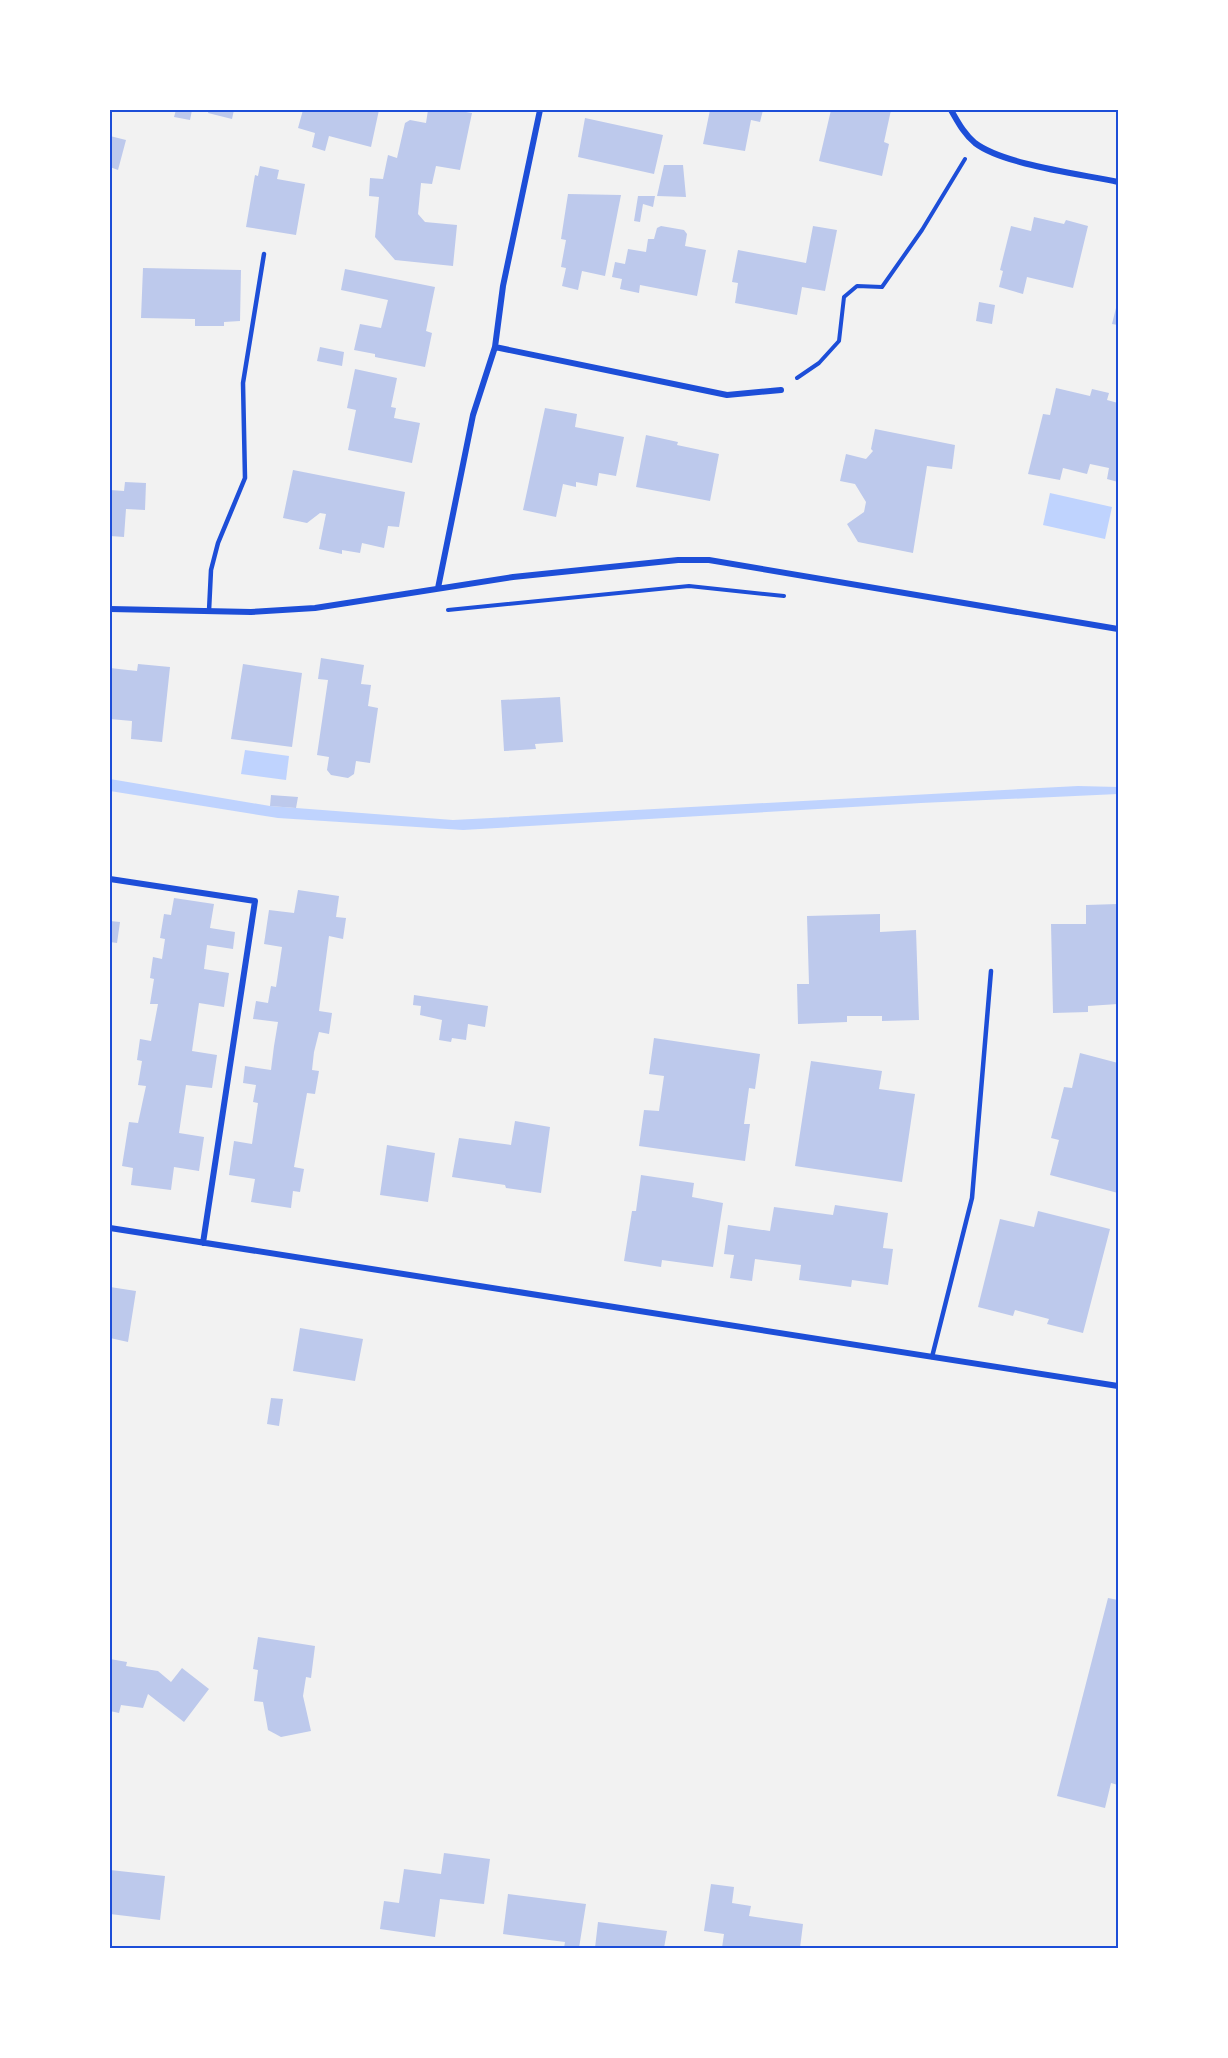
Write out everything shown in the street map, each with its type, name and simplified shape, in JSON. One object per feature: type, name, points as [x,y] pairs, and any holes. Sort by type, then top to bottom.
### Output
[{"type":"street","points":[[438,588],[473,415],[495,346],[503,286],[540,110]]},
{"type":"street","points":[[951,110],[962,129],[974,142],[991,153],[1119,182]]},
{"type":"street","points":[[495,346],[727,395],[781,390]]},
{"type":"street","points":[[110,609],[251,612],[315,608],[513,577],[678,560],[709,560],[1119,629]]},
{"type":"street","points":[[110,879],[255,901],[203,1243]]},
{"type":"street","points":[[110,1228],[1119,1386]]},
{"type":"lane","points":[[208,611],[211,570],[218,543],[245,478],[243,383],[264,254]]},
{"type":"lane","points":[[932,1357],[972,1198],[991,971]]},
{"type":"path","points":[[781,390],[819,363],[839,341],[844,297],[857,286],[882,287],[922,230],[974,142]]},
{"type":"path","points":[[440,611],[689,586],[788,597]]},
{"type":"water","points":[[1050,493],[1112,507],[1105,539],[1043,525]]},
{"type":"water","points":[[245,750],[289,756],[286,780],[241,774]]},
{"type":"water","points":[[110,779],[270,806],[453,820],[1078,786],[1118,787],[1118,794],[921,803],[463,830],[278,818],[110,791]]},
{"type":"building","points":[[176,110],[192,110],[190,120],[174,117]]},
{"type":"building","points":[[209,110],[234,110],[232,119],[208,113]]},
{"type":"building","points":[[303,110],[379,110],[371,147],[329,136],[325,151],[312,147],[315,133],[298,128]]},
{"type":"building","points":[[428,110],[472,113],[460,170],[436,166],[432,184],[421,183],[418,214],[425,222],[457,225],[453,266],[395,260],[375,237],[379,197],[369,196],[370,178],[383,179],[388,155],[397,158],[405,123],[410,120],[426,123]]},
{"type":"building","points":[[710,110],[763,110],[760,122],[751,120],[745,151],[703,144]]},
{"type":"building","points":[[831,110],[891,110],[884,142],[889,144],[882,176],[819,161]]},
{"type":"building","points":[[585,118],[663,135],[654,174],[578,157]]},
{"type":"building","points":[[110,136],[126,140],[118,170],[110,167]]},
{"type":"building","points":[[664,165],[683,165],[686,197],[657,196]]},
{"type":"building","points":[[260,166],[279,170],[277,179],[305,184],[296,235],[246,227],[255,175],[258,176]]},
{"type":"building","points":[[568,194],[621,195],[605,276],[582,271],[578,290],[562,286],[566,268],[561,267],[566,240],[561,239]]},
{"type":"building","points":[[638,196],[655,196],[653,207],[643,204],[640,222],[634,221]]},
{"type":"building","points":[[1034,217],[1064,224],[1066,220],[1088,226],[1073,288],[1027,277],[1023,294],[999,287],[1003,271],[1000,270],[1011,226],[1031,231]]},
{"type":"building","points":[[661,226],[684,230],[687,234],[685,246],[706,250],[697,296],[640,285],[639,293],[620,289],[622,279],[612,277],[615,262],[625,264],[628,249],[646,252],[648,239],[654,239],[657,228]]},
{"type":"building","points":[[813,226],[837,230],[825,291],[802,287],[797,315],[735,303],[738,283],[732,282],[738,250],[806,263]]},
{"type":"building","points":[[143,268],[241,270],[240,321],[224,322],[224,326],[195,326],[195,319],[141,318]]},
{"type":"building","points":[[345,269],[435,287],[426,331],[432,333],[425,367],[375,357],[375,354],[354,350],[360,324],[381,328],[388,300],[341,290]]},
{"type":"building","points":[[1118,300],[1118,325],[1112,324]]},
{"type":"building","points":[[979,302],[995,305],[992,324],[976,321]]},
{"type":"building","points":[[320,347],[344,352],[342,366],[317,361]]},
{"type":"building","points":[[355,369],[397,378],[391,407],[396,408],[394,418],[420,423],[412,463],[348,450],[356,410],[347,408]]},
{"type":"building","points":[[1056,388],[1090,396],[1092,389],[1109,393],[1107,400],[1118,403],[1118,482],[1107,479],[1109,468],[1090,464],[1087,474],[1063,468],[1060,480],[1028,474],[1043,414],[1050,415]]},
{"type":"building","points":[[545,408],[577,414],[575,427],[624,437],[616,476],[599,473],[597,486],[576,482],[576,487],[563,484],[556,517],[523,510]]},
{"type":"building","points":[[875,429],[955,445],[952,469],[927,466],[913,553],[858,542],[847,524],[864,512],[866,502],[855,484],[840,481],[846,454],[866,459],[873,451],[871,449]]},
{"type":"building","points":[[646,435],[678,442],[677,445],[719,454],[710,501],[636,487]]},
{"type":"building","points":[[293,470],[405,492],[399,527],[388,526],[384,548],[362,543],[360,553],[342,550],[342,554],[319,549],[326,514],[320,513],[307,523],[283,518]]},
{"type":"building","points":[[125,482],[146,483],[145,510],[126,509],[124,537],[110,536],[110,490],[124,491]]},
{"type":"building","points":[[321,658],[364,665],[361,684],[371,685],[368,706],[378,708],[370,763],[356,761],[354,774],[348,778],[331,775],[327,770],[329,757],[317,755],[328,680],[318,679]]},
{"type":"building","points":[[138,664],[170,667],[162,742],[131,739],[132,721],[110,719],[110,668],[137,671]]},
{"type":"building","points":[[243,664],[302,673],[292,747],[231,739]]},
{"type":"building","points":[[560,697],[563,742],[535,744],[536,749],[504,751],[501,700]]},
{"type":"building","points":[[271,795],[298,797],[296,808],[270,806]]},
{"type":"building","points":[[298,890],[339,896],[336,917],[346,918],[343,939],[329,936],[319,1011],[332,1013],[329,1034],[319,1032],[314,1052],[312,1070],[319,1071],[315,1094],[307,1093],[294,1167],[304,1169],[300,1192],[293,1191],[291,1208],[251,1202],[255,1179],[229,1175],[234,1141],[252,1144],[258,1103],[253,1102],[256,1085],[243,1083],[245,1066],[271,1070],[278,1022],[253,1019],[256,1001],[268,1003],[271,986],[276,987],[282,947],[264,944],[269,910],[294,913]]},
{"type":"building","points":[[174,898],[214,904],[210,928],[235,932],[233,949],[207,945],[204,969],[229,973],[224,1007],[199,1003],[192,1051],[217,1055],[212,1088],[186,1085],[179,1133],[204,1137],[199,1171],[174,1167],[171,1190],[131,1185],[133,1168],[122,1166],[129,1122],[138,1123],[146,1086],[138,1085],[142,1061],[137,1060],[140,1039],[151,1041],[158,1004],[150,1004],[154,979],[150,978],[153,957],[162,959],[165,939],[160,938],[164,914],[171,915]]},
{"type":"building","points":[[1118,904],[1118,1004],[1088,1006],[1088,1012],[1053,1013],[1051,924],[1086,924],[1086,905]]},
{"type":"building","points":[[880,914],[880,932],[916,930],[919,1020],[882,1021],[882,1016],[847,1016],[847,1022],[798,1024],[797,984],[809,984],[807,916]]},
{"type":"building","points":[[110,921],[120,922],[117,943],[110,942]]},
{"type":"building","points":[[414,995],[488,1006],[485,1027],[468,1024],[466,1040],[452,1038],[451,1042],[439,1040],[442,1020],[420,1015],[421,1006],[413,1005]]},
{"type":"building","points":[[654,1038],[760,1054],[755,1089],[749,1088],[744,1124],[750,1124],[745,1161],[639,1146],[644,1110],[659,1111],[664,1076],[649,1074]]},
{"type":"building","points":[[1080,1053],[1118,1063],[1118,1193],[1050,1175],[1059,1140],[1051,1138],[1064,1087],[1072,1088]]},
{"type":"building","points":[[811,1061],[882,1071],[879,1089],[915,1094],[902,1182],[795,1166]]},
{"type":"building","points":[[515,1121],[550,1127],[541,1193],[452,1177],[459,1138],[511,1145]]},
{"type":"building","points":[[387,1145],[435,1153],[428,1202],[380,1195]]},
{"type":"building","points":[[641,1175],[694,1183],[692,1197],[723,1203],[713,1267],[662,1260],[661,1267],[624,1261],[632,1211],[636,1211]]},
{"type":"building","points":[[835,1205],[888,1213],[883,1248],[893,1249],[888,1285],[852,1280],[851,1287],[799,1280],[801,1265],[755,1259],[752,1281],[730,1278],[734,1255],[724,1254],[728,1225],[770,1231],[774,1207],[833,1215]]},
{"type":"building","points":[[1038,1211],[1110,1229],[1083,1333],[1047,1324],[1049,1319],[1015,1310],[1013,1316],[978,1307],[1000,1219],[1034,1227]]},
{"type":"building","points":[[110,1287],[136,1291],[128,1342],[110,1338]]},
{"type":"building","points":[[300,1328],[363,1339],[355,1381],[293,1371]]},
{"type":"building","points":[[271,1398],[283,1399],[279,1426],[267,1424]]},
{"type":"building","points":[[1108,1598],[1118,1600],[1118,1785],[1111,1783],[1105,1808],[1057,1796]]},
{"type":"building","points":[[258,1637],[315,1646],[311,1678],[306,1677],[303,1696],[311,1731],[281,1737],[268,1730],[263,1702],[254,1701],[258,1670],[253,1669]]},
{"type":"building","points":[[110,1659],[127,1662],[126,1666],[158,1671],[171,1682],[182,1668],[209,1689],[184,1722],[148,1694],[143,1708],[121,1705],[119,1713],[110,1711]]},
{"type":"building","points":[[444,1853],[490,1859],[484,1904],[440,1899],[435,1937],[380,1929],[384,1901],[399,1903],[404,1869],[441,1874]]},
{"type":"building","points":[[110,1870],[165,1876],[160,1920],[110,1914]]},
{"type":"building","points":[[711,1884],[734,1887],[732,1903],[751,1906],[749,1916],[803,1924],[800,1948],[722,1948],[724,1934],[704,1931]]},
{"type":"building","points":[[508,1894],[586,1904],[579,1948],[564,1948],[565,1942],[503,1934]]},
{"type":"building","points":[[598,1922],[667,1931],[664,1948],[595,1948]]}]
